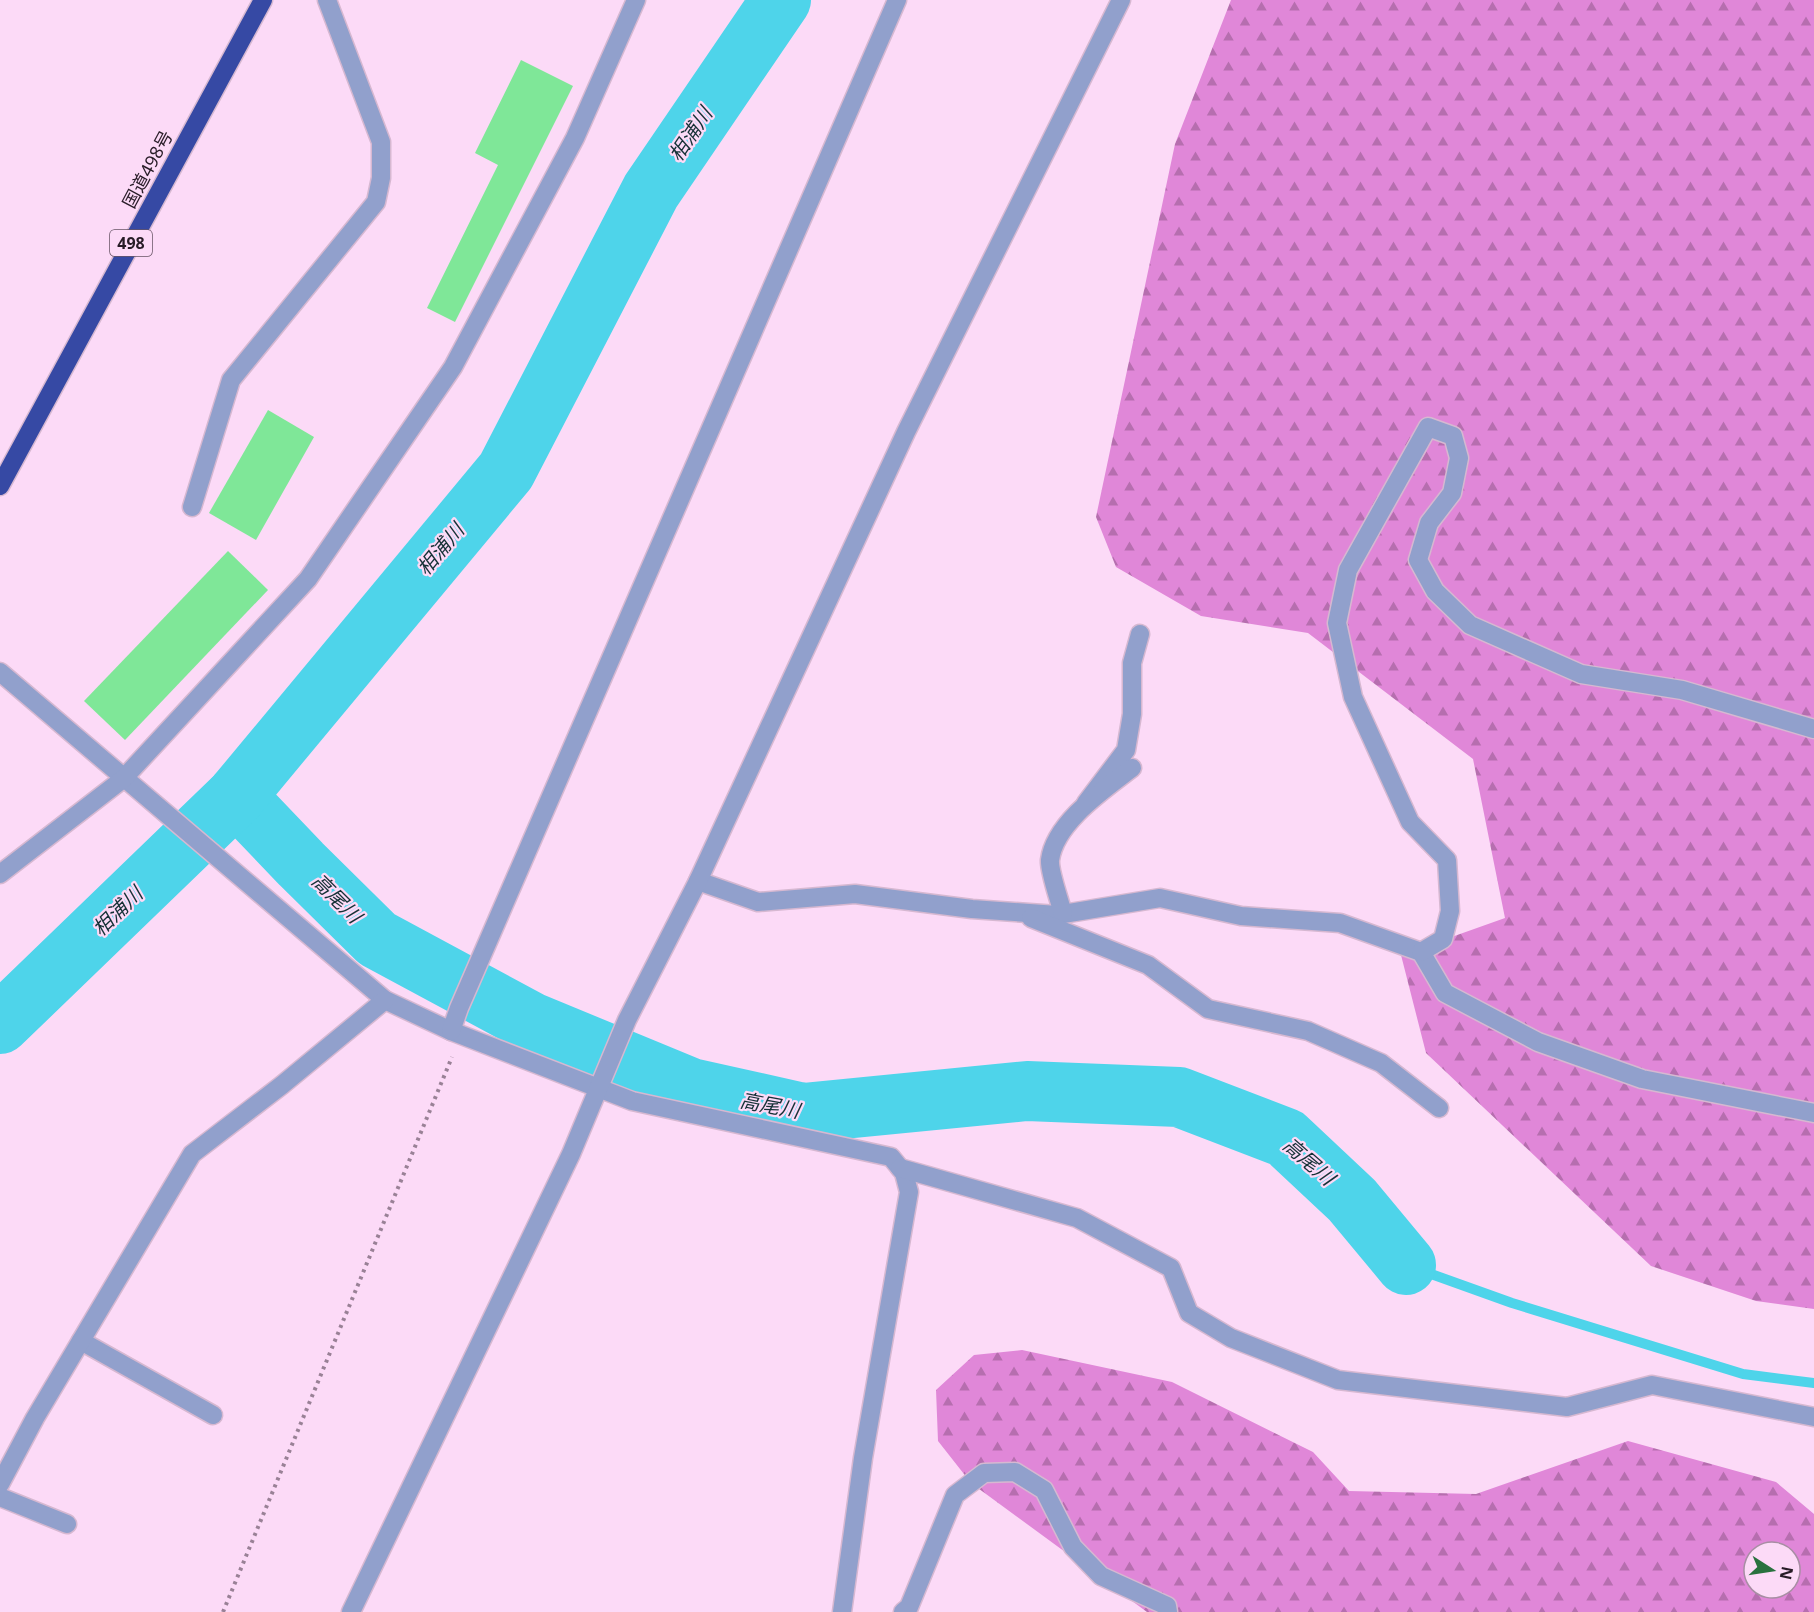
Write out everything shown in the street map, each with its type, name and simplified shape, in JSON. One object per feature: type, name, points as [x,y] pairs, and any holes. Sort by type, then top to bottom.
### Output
[{"type":"highway","name":"国道498号","points":[[0,486],[263,0]]},
{"type":"street","points":[[192,507],[231,380],[376,202],[381,178],[381,142],[327,0]]},
{"type":"street","points":[[0,874],[123,779],[308,579],[453,367],[574,138],[636,0]]},
{"type":"street","points":[[456,1033],[459,1008],[897,0]]},
{"type":"street","points":[[351,1612],[571,1154],[627,1020],[698,881],[906,432],[1121,0]]},
{"type":"street","points":[[1421,952],[1443,939],[1450,911],[1447,860],[1410,822],[1353,697],[1337,623],[1348,570],[1428,427],[1454,436],[1460,458],[1452,493],[1429,523],[1418,560],[1435,591],[1470,625],[1581,674],[1682,690],[1814,729]]},
{"type":"street","points":[[1063,914],[1050,860],[1061,833],[1126,750],[1132,714],[1132,663],[1140,634]]},
{"type":"street","points":[[0,672],[385,1000],[456,1033],[632,1101],[891,1157],[904,1173],[909,1192],[863,1458],[842,1612]]},
{"type":"street","points":[[1086,803],[1132,768]]},
{"type":"street","points":[[698,881],[758,902],[855,894],[972,909],[1063,914],[1160,898],[1241,916],[1340,923],[1421,952],[1445,993],[1538,1042],[1642,1079],[1814,1113]]},
{"type":"street","points":[[1015,912],[1148,965],[1208,1009],[1308,1031],[1381,1063],[1439,1108]]},
{"type":"street","points":[[0,1484],[35,1418],[192,1154],[282,1085],[385,1000]]},
{"type":"street","points":[[900,1168],[1077,1218],[1171,1268],[1189,1313],[1231,1338],[1338,1380],[1567,1407],[1652,1384],[1814,1417]]},
{"type":"street","points":[[81,1341],[213,1415]]},
{"type":"street","points":[[903,1612],[909,1608],[955,1495],[984,1473],[1015,1472],[1044,1490],[1073,1547],[1101,1576],[1167,1606],[1168,1612]]},
{"type":"street","points":[[0,1497],[67,1524]]},
{"type":"path","points":[[223,1612],[456,1033]]},
{"type":"green space","points":[[1231,0],[1814,0],[1814,1309],[1756,1301],[1651,1266],[1426,1053],[1401,955],[1505,918],[1473,759],[1308,633],[1201,616],[1116,567],[1096,517],[1175,144]]},
{"type":"green space","points":[[1022,1350],[1172,1382],[1313,1452],[1349,1491],[1476,1494],[1628,1441],[1776,1482],[1814,1514],[1814,1612],[1147,1612],[971,1483],[938,1441],[936,1390],[974,1355]]},
{"type":"building","points":[[521,60],[573,86],[455,322],[427,308],[498,165],[475,153]]},
{"type":"building","points":[[268,410],[314,437],[256,540],[209,513]]},
{"type":"building","points":[[228,551],[268,590],[125,740],[84,701]]},
{"type":"waterway","name":"相浦川","points":[[0,1024],[236,796],[506,471],[651,191],[781,0]]},
{"type":"waterway","name":"高尾川","points":[[236,796],[377,939],[531,1022],[691,1088],[803,1113],[1027,1091],[1179,1097],[1286,1138],[1352,1200],[1406,1265]]},
{"type":"waterway","points":[[1406,1265],[1512,1303],[1743,1374],[1814,1383]]}]
